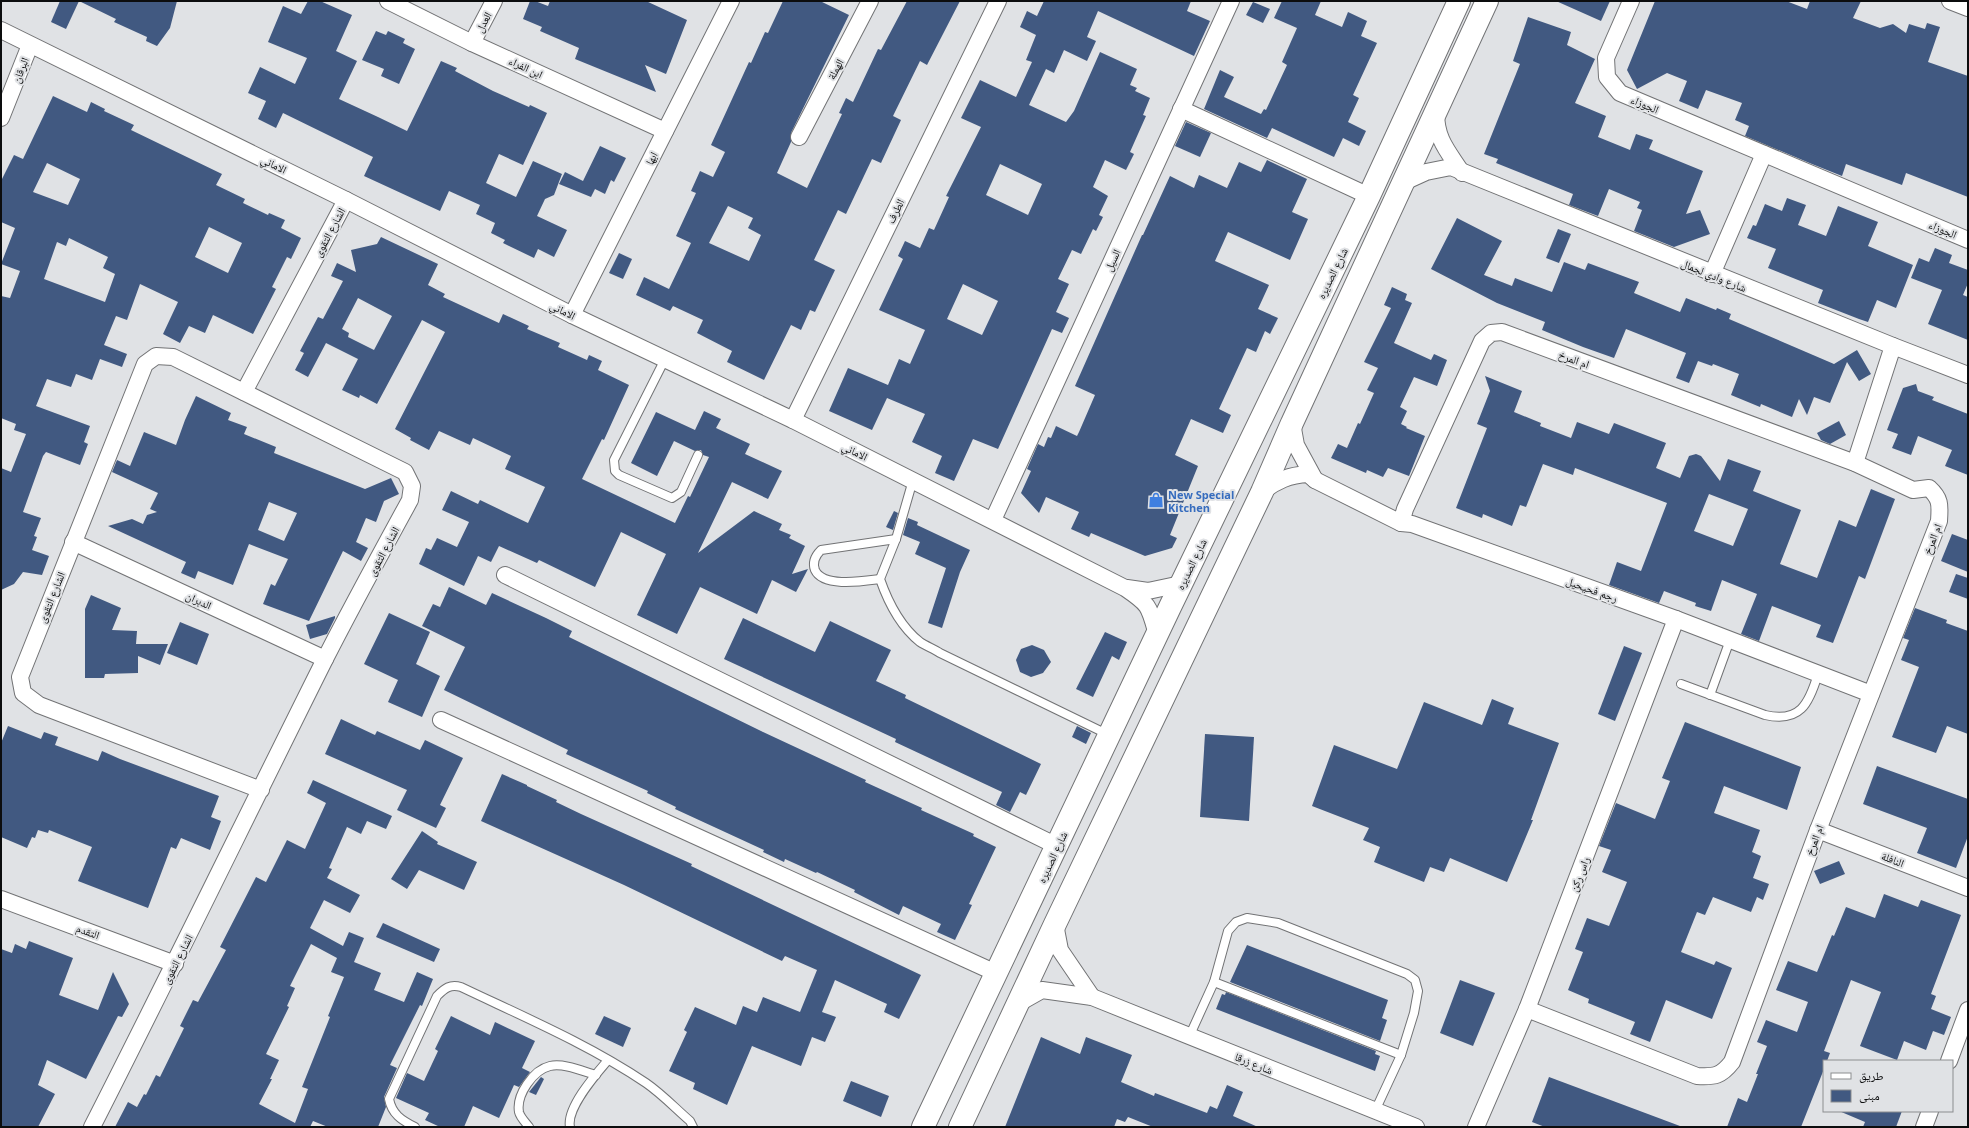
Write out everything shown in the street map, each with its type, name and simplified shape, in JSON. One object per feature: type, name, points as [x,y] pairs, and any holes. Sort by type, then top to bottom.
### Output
[{"type":"main road","name":"شارع الصديره","points":[[923,1127],[1181,584],[1369,196],[1459,1]]},
{"type":"main road","points":[[964,1123],[1055,924],[1262,492],[1292,423],[1487,1]]},
{"type":"street","name":"ابن الفراء","points":[[388,1],[472,43],[665,131]]},
{"type":"street","name":"العدل","points":[[472,43],[494,1]]},
{"type":"street","name":"ابها","points":[[572,315],[731,1]]},
{"type":"street","name":"الهملة","points":[[799,137],[870,1]]},
{"type":"street","name":"الطرف","points":[[793,420],[998,1]]},
{"type":"street","name":"السيل","points":[[993,520],[1231,1]]},
{"type":"street","name":"الجوزاء","points":[[1631,1],[1606,58],[1607,77],[1620,93],[1968,240]]},
{"type":"street","points":[[1950,1],[1968,8]]},
{"type":"street","name":"الاماني","points":[[1,30],[346,200],[572,315],[793,420],[1125,588],[1145,602],[1152,614],[1157,635]]},
{"type":"street","name":"البرقان","points":[[1,118],[30,45]]},
{"type":"street","points":[[1181,110],[1369,196]]},
{"type":"street","points":[[1436,112],[1436,125],[1439,138],[1462,173]]},
{"type":"street","points":[[1712,274],[1764,154]]},
{"type":"street","name":"شارع وادي لجمال","points":[[1404,182],[1415,176],[1438,169],[1451,167],[1462,173],[1712,274],[1968,375]]},
{"type":"street","name":"الشارع التقوى","points":[[244,392],[346,200]]},
{"type":"street","name":"ام المرخ","points":[[1401,523],[1405,509],[1482,342],[1491,333],[1502,332],[1855,463],[1913,490],[1929,488],[1938,497],[1940,508],[1939,521],[1818,830],[1732,1062],[1724,1072],[1711,1077],[1697,1076],[1527,1009]]},
{"type":"street","points":[[1855,463],[1893,346]]},
{"type":"street","name":"الشارع التقوى","points":[[92,1127],[175,964],[326,659],[410,500],[412,486],[405,472],[173,357],[156,356],[145,364],[73,542],[20,677],[23,693],[39,705],[261,790]]},
{"type":"street","points":[[1292,423],[1296,444],[1315,480]]},
{"type":"street","name":"رجم فحيحيل","points":[[1262,492],[1278,481],[1297,474],[1308,474],[1315,480],[1401,523],[1412,524],[1676,619],[1871,694]]},
{"type":"street","name":"الدبران","points":[[73,542],[326,659]]},
{"type":"street","points":[[505,575],[1057,846]]},
{"type":"street","name":"الاماني","points":[[1125,588],[1148,591],[1181,584]]},
{"type":"street","name":"راس ركن","points":[[1476,1127],[1527,1009],[1676,619]]},
{"type":"street","points":[[441,720],[996,973]]},
{"type":"street","name":"النافلة","points":[[1818,830],[1968,888]]},
{"type":"street","name":"التقدم","points":[[1,899],[175,964]]},
{"type":"street","points":[[1055,924],[1060,950],[1092,997]]},
{"type":"street","name":"شارع زرقا","points":[[1019,1003],[1042,990],[1092,997],[1416,1127]]},
{"type":"street","points":[[1949,1060],[1968,1010]]},
{"type":"street","points":[[1924,1127],[1930,1112]]},
{"type":"lane","points":[[665,359],[614,460],[615,471],[633,481],[672,498],[681,492],[698,455]]},
{"type":"lane","points":[[913,480],[896,539],[880,579],[886,596],[907,630],[921,643],[1110,735]]},
{"type":"lane","points":[[880,579],[838,582],[822,578],[818,575],[814,567],[814,559],[820,550],[827,548],[896,539]]},
{"type":"lane","points":[[1710,695],[1730,640]]},
{"type":"lane","points":[[1681,684],[1765,715],[1776,717],[1788,716],[1798,712],[1807,704],[1818,674]]},
{"type":"lane","points":[[1189,1037],[1214,982],[1228,931],[1236,922],[1247,918],[1278,923],[1378,962],[1407,974],[1415,980],[1418,991],[1401,1055],[1375,1111]]},
{"type":"lane","points":[[1214,982],[1401,1055]]},
{"type":"lane","points":[[414,1127],[405,1122],[391,1110],[389,1099],[437,996],[445,988],[452,985],[560,1033],[608,1060],[648,1084],[690,1122],[693,1127]]},
{"type":"lane","points":[[570,1127],[569,1122],[587,1086],[608,1060]]},
{"type":"lane","points":[[529,1127],[519,1112],[520,1097],[529,1082],[538,1072],[550,1066],[566,1067],[596,1075]]},
{"type":"building","points":[[60,1],[79,1],[66,29],[51,22]]},
{"type":"building","points":[[79,1],[177,1],[170,28],[157,46],[146,41],[147,37],[114,22],[116,19]]},
{"type":"building","points":[[308,1],[320,1],[352,15],[336,51],[357,61],[339,99],[407,131],[441,61],[457,68],[455,71],[493,91],[529,107],[530,105],[547,113],[523,165],[499,154],[486,183],[516,197],[533,161],[562,174],[554,195],[545,199],[537,216],[567,230],[554,257],[538,249],[534,258],[503,243],[505,240],[491,233],[495,223],[476,214],[480,205],[449,191],[440,211],[364,176],[373,157],[283,113],[276,128],[258,119],[266,101],[248,93],[260,67],[295,84],[307,58],[268,42],[283,6],[301,14]]},
{"type":"building","points":[[530,1],[535,1],[548,6],[550,1],[646,1],[687,20],[666,74],[645,65],[656,92],[575,59],[579,48],[540,31],[542,27],[523,19]]},
{"type":"building","points":[[783,1],[820,1],[849,15],[791,133],[791,142],[777,173],[807,188],[842,114],[839,113],[846,98],[853,102],[878,49],[881,50],[907,1],[960,1],[927,65],[920,61],[893,116],[901,120],[881,163],[872,159],[846,214],[838,210],[814,260],[835,270],[815,312],[810,310],[801,330],[791,325],[764,380],[727,362],[732,351],[697,333],[703,320],[673,306],[670,311],[636,295],[644,277],[669,289],[691,243],[676,236],[696,193],[691,191],[700,171],[713,177],[725,152],[711,145],[749,62],[751,63],[765,32],[768,33]],"holes":[[[728,206],[753,218],[748,228],[761,235],[749,261],[709,243]]]},
{"type":"building","points":[[1044,1],[1191,1],[1187,11],[1210,21],[1194,56],[1098,11],[1087,37],[1096,41],[1087,61],[1064,50],[1054,73],[1046,69],[1029,105],[1066,122],[1074,111],[1100,52],[1137,69],[1130,85],[1137,88],[1135,91],[1150,98],[1143,115],[1146,116],[1130,152],[1134,154],[1126,170],[1105,160],[1093,187],[1108,196],[1099,215],[1103,217],[1096,231],[1093,229],[1081,254],[1072,250],[1058,279],[1069,284],[1056,312],[1069,318],[1062,333],[1052,329],[998,449],[973,439],[954,481],[935,473],[942,456],[912,442],[925,414],[887,398],[872,430],[829,411],[848,368],[888,385],[899,359],[910,364],[925,330],[879,310],[903,259],[898,256],[905,241],[920,248],[929,228],[934,230],[949,197],[946,196],[981,127],[961,118],[980,80],[1016,97],[1032,62],[1026,60],[1036,35],[1020,27],[1027,11],[1037,16]],"holes":[[[1000,164],[1042,184],[1028,215],[986,195]],[[963,284],[998,301],[982,335],[947,319]]]},
{"type":"building","points":[[1282,1],[1321,1],[1315,15],[1342,27],[1348,12],[1367,21],[1361,36],[1377,43],[1353,95],[1359,98],[1348,122],[1366,131],[1359,146],[1343,138],[1334,157],[1272,128],[1267,138],[1204,109],[1220,70],[1234,77],[1224,97],[1261,114],[1264,109],[1266,110],[1287,65],[1282,62],[1297,28],[1274,18]]},
{"type":"building","points":[[1556,1],[1610,1],[1601,21]]},
{"type":"building","points":[[1655,1],[1786,1],[1807,9],[1810,1],[1861,1],[1853,18],[1880,28],[1893,24],[1906,33],[1909,24],[1925,29],[1927,23],[1940,27],[1928,62],[1968,76],[1968,197],[1906,173],[1902,185],[1846,164],[1842,176],[1812,164],[1745,136],[1749,126],[1735,120],[1742,103],[1706,90],[1698,109],[1679,101],[1687,81],[1667,73],[1637,89],[1627,70]]},
{"type":"building","points":[[1253,2],[1270,9],[1263,23],[1246,15]]},
{"type":"building","points":[[1528,17],[1571,32],[1567,45],[1595,59],[1575,103],[1606,116],[1598,137],[1630,150],[1636,134],[1653,140],[1649,149],[1703,171],[1686,214],[1700,210],[1710,234],[1674,247],[1634,231],[1642,210],[1637,208],[1640,202],[1609,189],[1598,216],[1569,205],[1573,194],[1496,163],[1498,159],[1484,154],[1520,64],[1513,61]]},
{"type":"building","points":[[376,31],[386,35],[388,31],[405,39],[403,43],[415,49],[399,84],[381,76],[384,69],[362,60]]},
{"type":"building","points":[[53,96],[87,112],[91,102],[105,109],[104,111],[134,125],[131,130],[222,174],[216,185],[245,199],[243,203],[268,215],[269,213],[285,220],[281,228],[301,238],[291,259],[287,257],[272,287],[276,289],[253,334],[213,315],[205,333],[189,326],[180,343],[163,334],[178,302],[140,284],[127,320],[116,316],[104,345],[127,354],[122,367],[100,359],[92,380],[76,374],[71,387],[47,379],[36,406],[90,426],[84,442],[88,444],[80,465],[46,452],[43,456],[23,512],[41,518],[34,536],[37,537],[32,550],[49,556],[42,575],[23,572],[14,584],[1,590],[1,468],[11,472],[26,434],[14,430],[16,424],[1,418],[1,296],[10,298],[20,271],[1,264],[15,228],[1,222],[1,181],[14,155],[23,159]],"holes":[[[47,163],[80,179],[68,205],[33,192]],[[209,227],[242,243],[228,273],[195,257]],[[69,238],[108,257],[103,268],[115,274],[105,302],[44,279],[57,242],[66,246]]]},
{"type":"building","points":[[1186,122],[1211,133],[1200,157],[1175,146]]},
{"type":"building","points":[[600,146],[626,158],[614,182],[611,180],[605,194],[595,189],[591,197],[559,184],[565,172],[583,181]]},
{"type":"building","points":[[1267,160],[1307,179],[1292,212],[1308,219],[1290,260],[1228,232],[1215,261],[1269,285],[1258,309],[1278,318],[1270,334],[1265,331],[1256,352],[1247,348],[1219,409],[1231,415],[1223,433],[1191,419],[1175,455],[1198,466],[1170,535],[1177,538],[1172,548],[1145,556],[1091,533],[1089,537],[1071,529],[1079,512],[1046,497],[1039,513],[1021,493],[1031,471],[1027,469],[1038,444],[1044,447],[1048,437],[1051,438],[1056,426],[1077,436],[1079,432],[1095,395],[1075,386],[1170,176],[1194,188],[1199,175],[1227,188],[1239,162],[1261,172]]},
{"type":"building","points":[[1787,198],[1806,205],[1798,225],[1826,236],[1838,206],[1878,222],[1868,246],[1913,265],[1896,308],[1877,300],[1868,322],[1818,303],[1823,290],[1768,268],[1776,249],[1747,238],[1753,225],[1756,226],[1765,204],[1782,211]]},
{"type":"building","points":[[1457,218],[1502,241],[1484,275],[1512,286],[1515,278],[1552,292],[1564,262],[1585,270],[1588,263],[1639,282],[1634,293],[1680,312],[1686,298],[1716,310],[1717,308],[1731,314],[1729,319],[1834,364],[1857,350],[1871,374],[1859,381],[1847,362],[1830,403],[1814,397],[1807,415],[1799,399],[1792,417],[1761,404],[1760,407],[1731,395],[1739,374],[1713,364],[1712,366],[1698,361],[1689,383],[1676,378],[1686,353],[1626,329],[1614,358],[1583,347],[1542,330],[1545,322],[1497,303],[1431,269]]},
{"type":"building","points":[[1558,229],[1571,234],[1559,263],[1546,258]]},
{"type":"building","points":[[381,237],[438,264],[428,285],[445,294],[443,297],[499,323],[503,314],[529,326],[527,329],[560,343],[558,347],[587,360],[589,355],[602,361],[598,370],[629,385],[604,440],[602,439],[582,479],[675,523],[688,496],[690,497],[709,457],[703,455],[701,450],[695,451],[674,441],[657,476],[631,463],[656,412],[695,430],[704,411],[721,419],[716,428],[750,444],[745,454],[782,471],[768,499],[732,482],[698,553],[754,511],[782,524],[779,530],[791,535],[789,538],[805,546],[792,574],[808,569],[796,592],[772,580],[757,614],[700,587],[677,634],[637,615],[666,554],[621,532],[595,587],[539,560],[537,563],[499,546],[491,562],[478,556],[464,586],[419,564],[426,548],[431,550],[437,538],[457,547],[469,522],[442,510],[451,491],[478,504],[480,500],[528,523],[545,487],[505,469],[511,456],[473,438],[470,445],[439,431],[429,450],[410,440],[411,438],[395,429],[445,332],[422,320],[377,404],[360,395],[359,398],[342,390],[358,359],[326,343],[308,377],[295,370],[304,353],[300,351],[318,317],[323,319],[343,281],[331,276],[337,263],[356,272],[351,250],[377,244]],"holes":[[[358,298],[392,316],[374,350],[348,337],[349,333],[342,329]]]},
{"type":"building","points":[[1935,248],[1952,255],[1949,263],[1968,270],[1968,283],[1963,295],[1968,297],[1968,340],[1928,324],[1942,290],[1911,278],[1919,258],[1929,262]]},
{"type":"building","points":[[619,253],[632,259],[623,279],[609,273]]},
{"type":"building","points":[[1392,287],[1407,294],[1405,300],[1412,303],[1394,343],[1431,360],[1434,354],[1447,360],[1437,386],[1414,377],[1400,407],[1407,411],[1401,424],[1407,427],[1406,428],[1425,436],[1409,476],[1388,468],[1383,477],[1367,470],[1366,473],[1331,458],[1338,444],[1347,448],[1374,393],[1367,390],[1378,368],[1364,362],[1391,308],[1384,305]]},
{"type":"building","points":[[1485,376],[1522,391],[1514,412],[1541,423],[1540,426],[1571,438],[1577,422],[1609,434],[1614,423],[1666,443],[1656,468],[1680,478],[1689,456],[1696,454],[1701,456],[1720,481],[1728,459],[1761,471],[1753,491],[1801,510],[1780,564],[1817,578],[1839,520],[1856,527],[1871,489],[1895,499],[1865,579],[1859,576],[1833,643],[1816,637],[1821,625],[1772,606],[1759,641],[1741,634],[1757,594],[1722,580],[1711,611],[1695,606],[1696,603],[1664,591],[1659,603],[1609,585],[1617,562],[1641,571],[1667,503],[1575,468],[1573,475],[1543,464],[1526,507],[1520,505],[1512,526],[1483,514],[1482,518],[1456,508],[1487,428],[1477,424],[1490,391]],"holes":[[[1709,494],[1748,509],[1733,546],[1694,531]]]},
{"type":"building","points":[[1916,384],[1918,391],[1934,397],[1932,400],[1968,414],[1968,475],[1945,466],[1952,450],[1918,436],[1911,455],[1892,448],[1898,434],[1887,430],[1903,388]]},
{"type":"building","points":[[196,396],[231,413],[228,420],[247,427],[244,434],[276,447],[274,453],[365,489],[391,478],[399,494],[384,501],[376,522],[366,518],[356,542],[368,548],[361,561],[343,551],[309,621],[263,604],[271,584],[275,586],[288,559],[249,544],[233,585],[198,571],[195,579],[181,573],[186,562],[108,526],[132,519],[143,524],[147,515],[157,512],[150,509],[158,493],[112,472],[117,460],[130,466],[144,432],[176,445]],"holes":[[[269,502],[297,513],[284,541],[258,530]]]},
{"type":"building","points":[[1839,421],[1846,435],[1830,444],[1821,440],[1817,433]]},
{"type":"building","points":[[894,511],[898,513],[893,530],[886,527]]},
{"type":"building","points":[[908,518],[918,522],[917,525],[970,550],[960,572],[942,628],[928,623],[946,568],[915,554],[920,542],[903,535]]},
{"type":"building","points":[[1952,534],[1968,540],[1968,572],[1941,561]]},
{"type":"building","points":[[1956,574],[1968,578],[1968,599],[1949,592]]},
{"type":"building","points":[[449,587],[486,605],[492,593],[546,618],[572,631],[569,637],[761,731],[866,780],[865,782],[922,808],[921,810],[974,834],[973,836],[996,847],[969,904],[972,905],[955,940],[937,932],[941,924],[903,906],[899,915],[854,892],[855,890],[817,872],[816,873],[785,859],[784,862],[763,852],[764,850],[675,809],[676,807],[647,793],[648,791],[566,754],[568,750],[444,690],[465,647],[422,626],[433,604],[440,607]]},
{"type":"building","points":[[91,595],[121,608],[112,630],[137,631],[136,644],[168,644],[160,665],[138,656],[138,673],[105,674],[104,678],[85,678],[85,609]]},
{"type":"building","points":[[1915,608],[1947,620],[1946,623],[1968,631],[1968,734],[1947,726],[1936,753],[1892,737],[1919,667],[1901,660],[1909,640],[1903,638]]},
{"type":"building","points":[[389,613],[430,632],[416,664],[440,676],[422,717],[388,702],[398,680],[364,664]]},
{"type":"building","points":[[335,616],[327,634],[310,639],[306,625]]},
{"type":"building","points":[[743,618],[815,652],[830,621],[891,650],[876,681],[906,695],[905,698],[1041,764],[1026,795],[1020,792],[1010,812],[996,805],[1002,792],[895,742],[896,739],[724,659]]},
{"type":"building","points":[[180,622],[209,634],[197,665],[167,653]]},
{"type":"building","points":[[1105,632],[1127,642],[1119,660],[1112,656],[1093,697],[1076,689]]},
{"type":"building","points":[[1032,645],[1044,650],[1051,662],[1043,673],[1031,677],[1020,672],[1016,660],[1021,649]]},
{"type":"building","points":[[1624,646],[1642,653],[1615,721],[1598,714]]},
{"type":"building","points":[[1492,699],[1514,708],[1508,724],[1559,743],[1531,820],[1533,820],[1507,882],[1450,858],[1444,872],[1430,867],[1424,882],[1374,862],[1380,847],[1363,840],[1369,828],[1312,806],[1334,745],[1397,769],[1424,702],[1482,725]]},
{"type":"building","points":[[341,719],[375,735],[377,731],[420,750],[425,740],[463,758],[440,805],[446,808],[436,828],[397,810],[407,790],[325,754]]},
{"type":"building","points":[[1685,722],[1801,767],[1787,810],[1724,786],[1714,813],[1760,830],[1752,852],[1761,856],[1753,878],[1769,884],[1763,900],[1757,897],[1751,912],[1713,897],[1705,915],[1697,912],[1681,952],[1714,965],[1716,961],[1732,968],[1712,1019],[1666,1000],[1650,1042],[1630,1034],[1635,1022],[1588,1003],[1589,999],[1568,990],[1583,952],[1575,949],[1587,918],[1609,926],[1627,882],[1602,872],[1611,850],[1599,846],[1616,803],[1655,819],[1670,781],[1662,778]]},
{"type":"building","points":[[8,726],[41,739],[44,732],[58,737],[55,745],[98,761],[102,751],[219,796],[211,817],[221,821],[210,850],[181,838],[176,849],[171,847],[148,908],[78,881],[92,847],[49,830],[48,833],[38,830],[35,838],[32,837],[27,848],[1,837],[1,743]]},
{"type":"building","points":[[1077,726],[1091,733],[1086,744],[1072,737]]},
{"type":"building","points":[[1205,734],[1254,737],[1249,821],[1200,817]]},
{"type":"building","points":[[1877,766],[1968,799],[1968,836],[1956,868],[1917,853],[1927,828],[1863,804]]},
{"type":"building","points":[[502,774],[557,800],[556,802],[581,814],[692,864],[691,866],[921,975],[899,1019],[884,1012],[887,1004],[835,980],[822,1012],[836,1017],[825,1042],[812,1037],[801,1066],[752,1046],[727,1105],[693,1089],[695,1083],[669,1071],[687,1032],[684,1030],[695,1007],[736,1025],[743,1006],[757,1012],[763,997],[800,1012],[817,970],[785,956],[782,961],[624,885],[481,821]]},
{"type":"building","points":[[313,780],[392,816],[386,829],[367,821],[361,834],[347,827],[329,868],[332,869],[327,878],[360,895],[350,913],[324,900],[310,928],[343,946],[349,932],[364,938],[354,962],[381,973],[374,990],[404,1002],[417,972],[433,979],[422,1006],[420,1005],[390,1065],[397,1068],[384,1097],[386,1107],[378,1127],[328,1127],[313,1121],[310,1127],[115,1127],[128,1102],[137,1107],[144,1094],[146,1095],[156,1075],[160,1077],[184,1028],[180,1026],[193,1000],[198,1002],[226,950],[220,947],[256,877],[266,882],[287,840],[305,849],[326,803],[307,793]],"holes":[[[311,944],[337,958],[331,972],[344,977],[302,1087],[308,1089],[295,1123],[259,1104],[272,1079],[270,1079],[279,1060],[266,1054],[289,1007],[287,1006],[295,988],[290,986]]]},
{"type":"building","points":[[422,831],[438,842],[437,844],[477,862],[464,890],[419,870],[407,889],[391,879]]},
{"type":"building","points":[[1839,861],[1845,874],[1820,884],[1814,871]]},
{"type":"building","points":[[1884,894],[1918,907],[1921,900],[1961,915],[1931,994],[1936,996],[1931,1009],[1951,1017],[1944,1035],[1933,1031],[1926,1050],[1904,1041],[1897,1060],[1860,1046],[1881,992],[1851,980],[1824,1051],[1830,1053],[1827,1060],[1823,1060],[1823,1072],[1801,1127],[1727,1127],[1738,1098],[1747,1102],[1758,1074],[1756,1074],[1767,1046],[1757,1042],[1766,1020],[1797,1032],[1808,1002],[1776,990],[1788,961],[1817,972],[1832,935],[1834,936],[1846,907],[1875,918]]},
{"type":"building","points":[[383,923],[440,949],[434,962],[376,937]]},
{"type":"building","points":[[29,941],[73,958],[59,995],[98,1010],[113,972],[129,1004],[122,1017],[118,1016],[86,1079],[47,1060],[38,1085],[55,1094],[38,1127],[1,1127],[1,949],[12,953],[15,944],[26,949]]},
{"type":"building","points":[[1247,945],[1388,1000],[1382,1018],[1387,1020],[1380,1041],[1230,982]]},
{"type":"building","points":[[1460,980],[1495,993],[1473,1046],[1440,1033]]},
{"type":"building","points":[[1226,992],[1376,1051],[1375,1054],[1380,1056],[1375,1071],[1216,1009],[1222,994],[1225,995]]},
{"type":"building","points":[[451,1016],[490,1035],[495,1022],[535,1041],[522,1068],[530,1072],[519,1087],[514,1085],[499,1118],[473,1106],[464,1127],[440,1127],[425,1120],[429,1113],[396,1098],[407,1073],[424,1081],[438,1051],[435,1049]]},
{"type":"building","points":[[604,1016],[631,1028],[623,1047],[595,1034]]},
{"type":"building","points":[[1041,1037],[1080,1054],[1086,1037],[1132,1055],[1121,1082],[1154,1096],[1155,1093],[1207,1113],[1210,1106],[1217,1109],[1227,1085],[1243,1092],[1233,1116],[1258,1127],[1153,1127],[1128,1117],[1125,1122],[1117,1119],[1114,1127],[1005,1127]]},
{"type":"building","points":[[541,1077],[544,1079],[536,1095],[529,1092]]},
{"type":"building","points":[[1549,1077],[1680,1126],[1545,1127],[1532,1122]]},
{"type":"building","points":[[851,1081],[889,1096],[881,1117],[843,1101]]},
{"type":"building","points":[[1841,1112],[1902,1112],[1896,1127],[1863,1127],[1865,1122]]},
{"type":"place","name":"New Special Kitchen","points":[[1156,500]]}]
